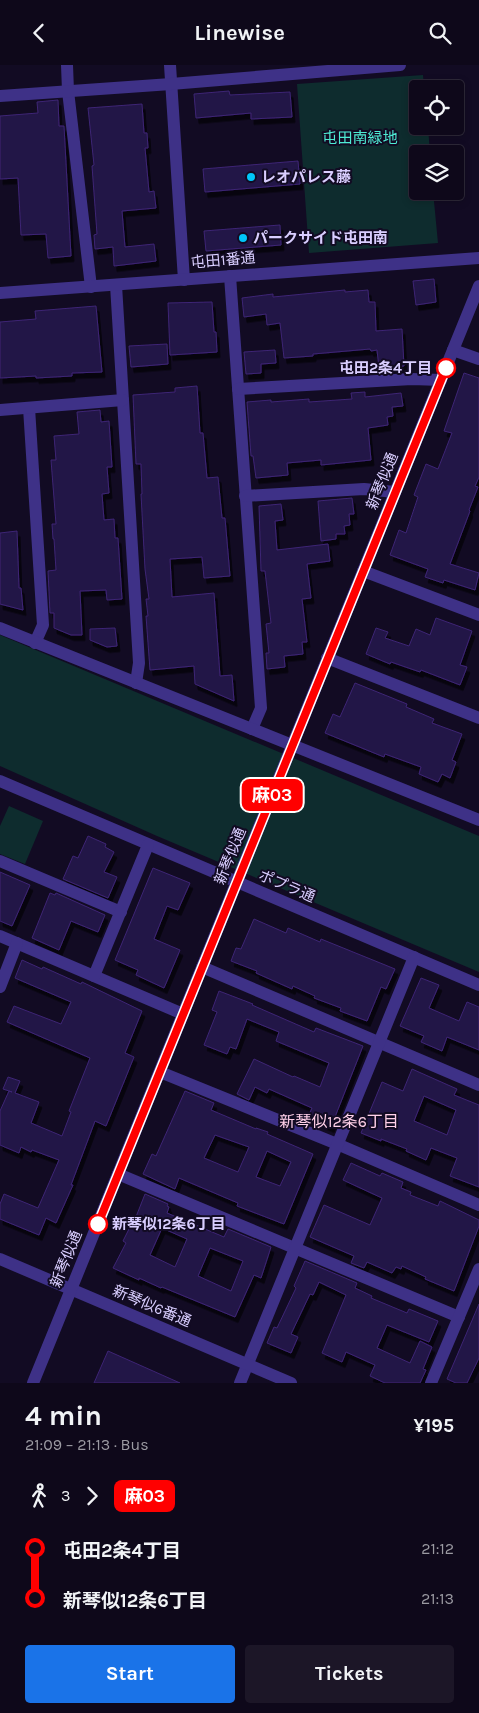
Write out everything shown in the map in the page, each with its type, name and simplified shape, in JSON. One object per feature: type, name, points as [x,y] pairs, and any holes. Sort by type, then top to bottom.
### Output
[{"type":"street","points":[[67,65],[68,91],[91,287]]},
{"type":"street","points":[[170,65],[184,280]]},
{"type":"street","points":[[0,96],[400,65]]},
{"type":"street","name":"屯田1番通","points":[[0,293],[479,258]]},
{"type":"street","points":[[230,275],[260,709],[252,729]]},
{"type":"street","points":[[116,285],[139,663],[136,683]]},
{"type":"street","name":"新琴似通","points":[[33,1383],[479,286]]},
{"type":"street","points":[[453,350],[479,359]]},
{"type":"street","points":[[238,389],[441,379]]},
{"type":"street","points":[[0,410],[124,400]]},
{"type":"street","points":[[29,407],[43,625],[35,643]]},
{"type":"street","points":[[245,497],[364,489],[395,492]]},
{"type":"street","points":[[363,571],[479,615]]},
{"type":"street","points":[[0,628],[479,820],[479,815]]},
{"type":"street","points":[[328,658],[479,718]]},
{"type":"street","name":"ポプラ通","points":[[0,781],[479,985]]},
{"type":"street","points":[[94,976],[148,845]]},
{"type":"street","points":[[0,861],[121,912]]},
{"type":"street","points":[[0,936],[183,1014]]},
{"type":"street","points":[[0,987],[17,943]]},
{"type":"street","points":[[240,1383],[414,957]]},
{"type":"street","points":[[202,967],[479,1085]]},
{"type":"street","points":[[160,1072],[337,1144],[479,1205]]},
{"type":"street","points":[[118,1174],[459,1317]]},
{"type":"street","name":"新琴似6番通","points":[[0,1259],[291,1383]]},
{"type":"street","points":[[431,1383],[479,1269]]},
{"type":"green space","name":"屯田南緑地","points":[[423,75],[423,80],[409,80],[409,135],[429,135],[429,145],[409,145],[409,200],[434,200],[438,243],[309,253],[297,84]]},
{"type":"green space","points":[[0,635],[479,836],[479,972],[157,836],[0,766]]},
{"type":"green space","points":[[9,806],[43,821],[25,864],[0,854],[0,826]]},
{"type":"building","points":[[229,91],[230,95],[290,92],[292,117],[251,119],[251,113],[196,118],[194,94]]},
{"type":"building","points":[[58,100],[59,126],[64,126],[71,256],[48,258],[46,234],[21,235],[18,178],[0,179],[0,116],[38,113],[37,102]]},
{"type":"building","points":[[142,104],[144,133],[147,133],[148,148],[145,148],[149,192],[154,191],[156,208],[122,211],[125,247],[154,244],[156,261],[114,266],[113,247],[95,249],[94,235],[97,234],[92,166],[94,165],[88,108]]},
{"type":"building","name":"レオパレス藤","points":[[298,161],[300,184],[205,192],[203,169]]},
{"type":"building","name":"パークサイド屯田南","points":[[280,225],[281,245],[206,251],[204,231]]},
{"type":"building","points":[[434,279],[436,302],[416,305],[413,281]]},
{"type":"building","points":[[345,290],[345,292],[368,290],[369,302],[375,302],[376,331],[402,329],[404,366],[379,368],[377,350],[371,351],[370,349],[284,358],[280,323],[267,325],[266,314],[244,317],[242,298],[273,294],[273,297]]},
{"type":"building","points":[[212,302],[217,352],[170,355],[168,303]]},
{"type":"building","points":[[96,306],[102,372],[72,373],[72,376],[0,378],[0,322],[36,319],[35,311]]},
{"type":"building","points":[[167,344],[168,364],[131,367],[129,346]]},
{"type":"building","points":[[275,350],[276,363],[261,364],[261,373],[246,374],[244,352]]},
{"type":"building","points":[[464,373],[479,378],[479,477],[475,486],[478,487],[470,511],[450,564],[479,573],[475,590],[444,580],[443,583],[425,577],[428,569],[390,555],[399,530],[406,533],[418,497],[414,495],[426,464],[438,469],[452,433],[444,431]]},
{"type":"building","points":[[197,386],[200,433],[203,433],[207,478],[218,477],[222,518],[225,518],[230,576],[204,578],[202,557],[170,559],[172,597],[214,593],[220,676],[232,675],[234,701],[195,684],[194,666],[150,670],[146,616],[148,616],[146,599],[149,599],[145,569],[141,464],[136,464],[133,395],[175,392],[175,388]]},
{"type":"building","points":[[365,392],[365,397],[401,393],[403,406],[392,407],[393,416],[387,417],[388,425],[368,428],[371,460],[321,465],[321,460],[287,463],[288,475],[256,478],[253,456],[251,456],[247,402],[309,399],[309,402],[352,399],[351,393]]},
{"type":"building","points":[[100,410],[101,422],[109,421],[112,467],[107,467],[109,493],[102,494],[104,520],[114,519],[115,538],[118,538],[122,599],[107,600],[106,590],[80,591],[82,635],[71,635],[54,628],[54,613],[50,613],[48,571],[56,570],[52,524],[56,524],[51,460],[56,460],[54,436],[79,434],[77,412]]},
{"type":"building","points":[[352,498],[354,514],[349,514],[350,525],[344,526],[345,534],[336,534],[336,539],[321,541],[318,501]]},
{"type":"building","points":[[281,504],[283,520],[275,521],[277,550],[328,544],[330,561],[307,564],[311,598],[302,599],[307,642],[302,642],[303,654],[284,656],[285,667],[267,669],[266,653],[269,653],[266,624],[271,623],[265,571],[261,571],[259,506]]},
{"type":"building","points":[[17,531],[19,588],[21,588],[23,610],[0,604],[0,533]]},
{"type":"building","points":[[436,618],[472,631],[460,665],[467,667],[460,685],[421,670],[420,672],[391,662],[390,664],[366,654],[376,628],[388,632],[385,638],[409,646],[416,629],[430,635]]},
{"type":"building","points":[[115,628],[117,646],[107,647],[90,640],[90,629]]},
{"type":"building","points":[[355,683],[407,704],[406,707],[434,719],[432,723],[462,734],[452,760],[456,762],[450,778],[442,774],[438,782],[419,774],[421,767],[385,754],[384,757],[325,733],[333,714],[340,717]]},
{"type":"building","points":[[88,836],[106,844],[105,847],[114,852],[104,872],[117,877],[108,898],[63,879],[73,856],[78,858]]},
{"type":"building","points":[[153,868],[190,883],[178,910],[167,906],[154,939],[180,950],[164,988],[136,975],[138,970],[115,960]]},
{"type":"building","points":[[0,872],[30,885],[12,926],[0,921]]},
{"type":"building","points":[[50,893],[55,895],[56,893],[105,915],[98,932],[71,921],[59,950],[32,938]]},
{"type":"building","points":[[254,919],[286,933],[288,928],[320,942],[321,939],[395,969],[386,989],[381,987],[367,1021],[340,1011],[341,1008],[314,998],[315,996],[293,986],[292,989],[256,973],[257,971],[231,961],[236,948],[241,949]]},
{"type":"building","points":[[22,960],[81,984],[82,982],[142,1011],[125,1053],[134,1057],[106,1126],[95,1121],[71,1185],[73,1185],[56,1223],[46,1218],[39,1235],[0,1219],[0,1204],[4,1194],[38,1208],[59,1160],[21,1147],[19,1153],[0,1145],[0,1111],[9,1091],[3,1089],[8,1077],[20,1081],[15,1093],[39,1102],[31,1123],[62,1136],[71,1112],[69,1111],[90,1058],[7,1022],[14,1006],[61,1024],[71,1002],[15,978]]},
{"type":"building","points":[[421,978],[439,985],[429,1008],[459,1021],[467,1002],[479,1007],[479,1050],[447,1037],[442,1051],[421,1042],[424,1036],[400,1026]]},
{"type":"building","points":[[219,991],[253,1004],[314,1032],[316,1028],[363,1046],[331,1127],[308,1117],[312,1108],[269,1089],[267,1093],[255,1087],[249,1100],[237,1094],[254,1059],[320,1087],[329,1063],[276,1041],[279,1032],[247,1019],[236,1049],[230,1047],[227,1054],[204,1045],[217,1012],[212,1010]]},
{"type":"building","points":[[412,1069],[457,1089],[454,1095],[479,1105],[479,1187],[450,1176],[457,1158],[431,1148],[426,1160],[406,1151],[407,1149],[361,1133],[382,1082],[403,1091]],"holes":[[[424,1096],[456,1110],[447,1135],[414,1121]]]},
{"type":"building","points":[[185,1091],[214,1103],[211,1110],[256,1129],[268,1132],[267,1134],[313,1154],[284,1224],[237,1206],[238,1203],[179,1178],[175,1189],[143,1174],[152,1154],[156,1156]],"holes":[[[215,1135],[249,1147],[238,1172],[204,1158]],[[267,1151],[291,1162],[280,1186],[256,1177]]]},
{"type":"building","points":[[351,1163],[380,1176],[382,1173],[403,1182],[401,1188],[411,1192],[410,1195],[438,1206],[440,1201],[479,1220],[479,1226],[454,1291],[425,1279],[426,1277],[402,1266],[401,1269],[396,1267],[392,1273],[367,1262],[364,1268],[351,1263],[354,1256],[310,1237],[324,1205],[370,1225],[382,1198],[343,1180]]},
{"type":"building","points":[[145,1194],[168,1204],[167,1213],[224,1237],[228,1229],[271,1247],[261,1278],[254,1275],[235,1317],[113,1268],[126,1243],[123,1241],[130,1227],[132,1227]],"holes":[[[162,1228],[187,1239],[175,1267],[150,1255]],[[210,1248],[243,1261],[231,1291],[198,1276]]]},
{"type":"building","points":[[305,1261],[357,1283],[355,1288],[372,1296],[371,1298],[407,1313],[409,1309],[438,1321],[429,1342],[387,1325],[377,1348],[410,1363],[420,1341],[432,1347],[423,1369],[426,1370],[420,1383],[385,1383],[370,1376],[375,1365],[346,1352],[342,1362],[322,1353],[346,1295],[319,1282],[313,1295],[310,1294],[291,1334],[298,1337],[291,1353],[267,1343],[274,1327],[277,1328],[296,1288],[294,1286]]},
{"type":"building","points":[[479,1304],[479,1358],[467,1383],[456,1383],[447,1379]]},
{"type":"building","points":[[108,1351],[180,1383],[94,1383]]},
{"type":"bus line","name":"麻03","points":[[98,1224],[446,368]]},
{"type":"place","name":"レオパレス藤","points":[[251,177]]},
{"type":"place","name":"パークサイド屯田南","points":[[243,238]]},
{"type":"place","name":"屯田2条4丁目","points":[[446,368]]},
{"type":"place","name":"新琴似12条6丁目","points":[[98,1224]]},
{"type":"district","name":"新琴似12条6丁目","points":[[339,1121]]}]
